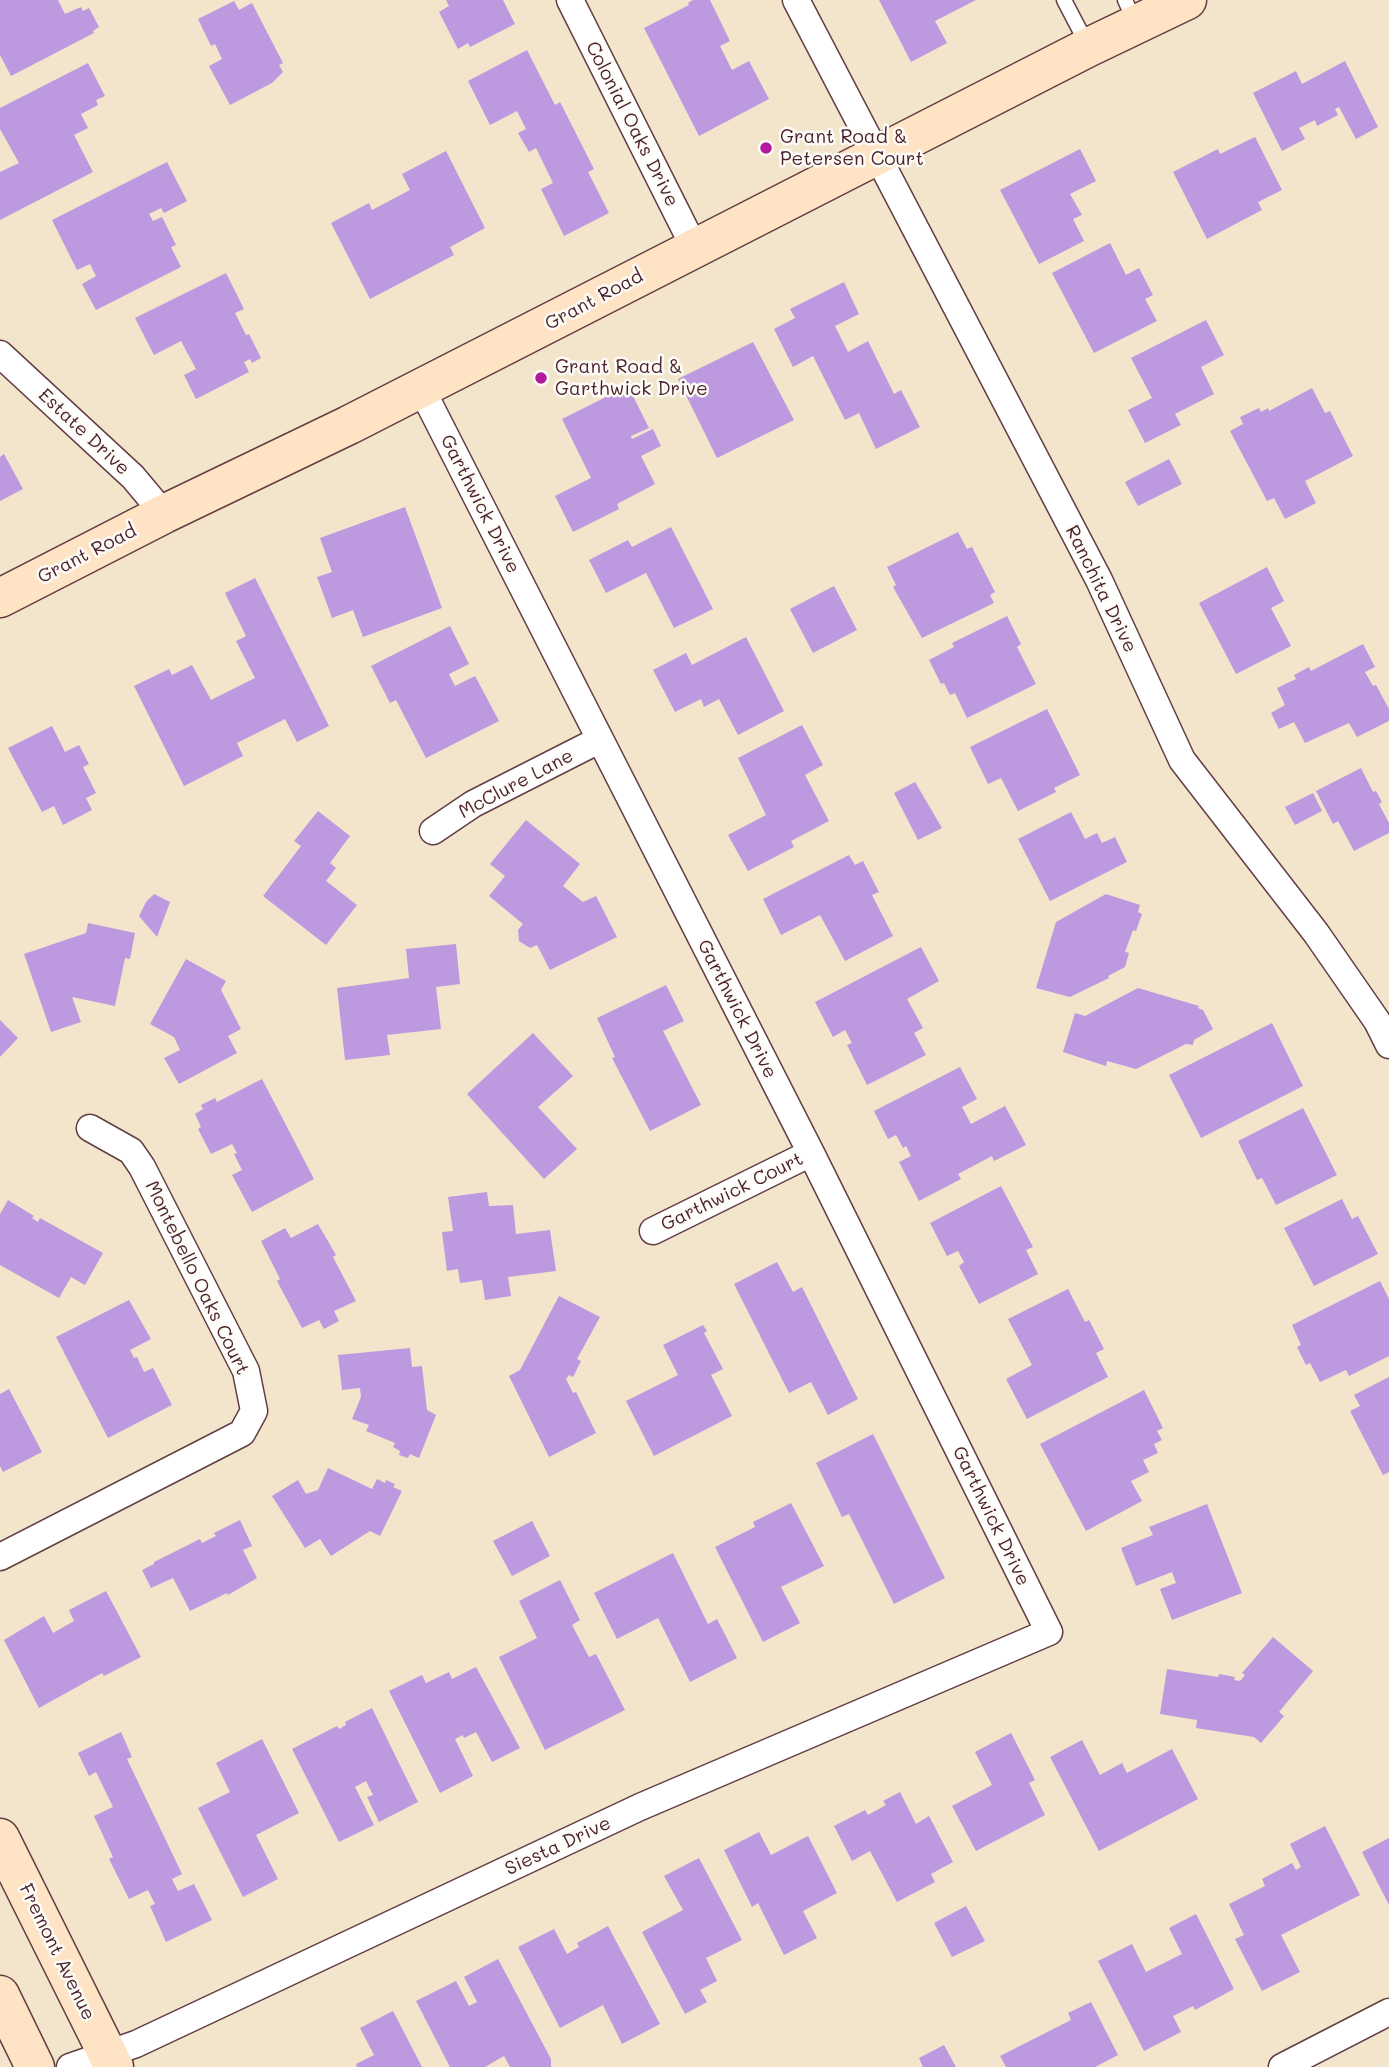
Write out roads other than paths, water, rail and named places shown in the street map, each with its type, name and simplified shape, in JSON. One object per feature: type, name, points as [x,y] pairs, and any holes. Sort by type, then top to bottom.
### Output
[{"type":"main road","name":"Grant Road","points":[[0,598],[421,388],[1089,47],[1131,13],[1187,0]]},
{"type":"main road","name":"Fremont Avenue","points":[[0,1838],[111,2061]]},
{"type":"main road","points":[[0,1995],[35,2067]]},
{"type":"street","name":"Colonial Oaks Drive","points":[[570,0],[694,247]]},
{"type":"street","name":"Ranchita Drive","points":[[796,0],[1099,580],[1182,760],[1316,933],[1377,1021],[1389,1045]]},
{"type":"street","name":"Estate Drive","points":[[0,354],[133,477],[164,514]]},
{"type":"street","name":"Garthwick Drive","points":[[421,388],[811,1153],[1049,1632]]},
{"type":"street","name":"McClure Lane","points":[[433,831],[473,804],[599,740]]},
{"type":"street","name":"Montebello Oaks Court","points":[[0,1557],[242,1433],[254,1411],[246,1371],[142,1167],[131,1151],[90,1128]]},
{"type":"street","name":"Garthwick Court","points":[[653,1231],[811,1153]]},
{"type":"street","name":"Siesta Drive","points":[[70,2067],[111,2061],[161,2033],[640,1807],[1049,1632]]},
{"type":"street","points":[[1282,2067],[1389,2012]]},
{"type":"lane","points":[[1063,0],[1089,47]]},
{"type":"place","name":"Grant Road & Petersen Court","points":[[766,148]]},
{"type":"place","name":"Grant Road & Garthwick Drive","points":[[541,378]]}]
